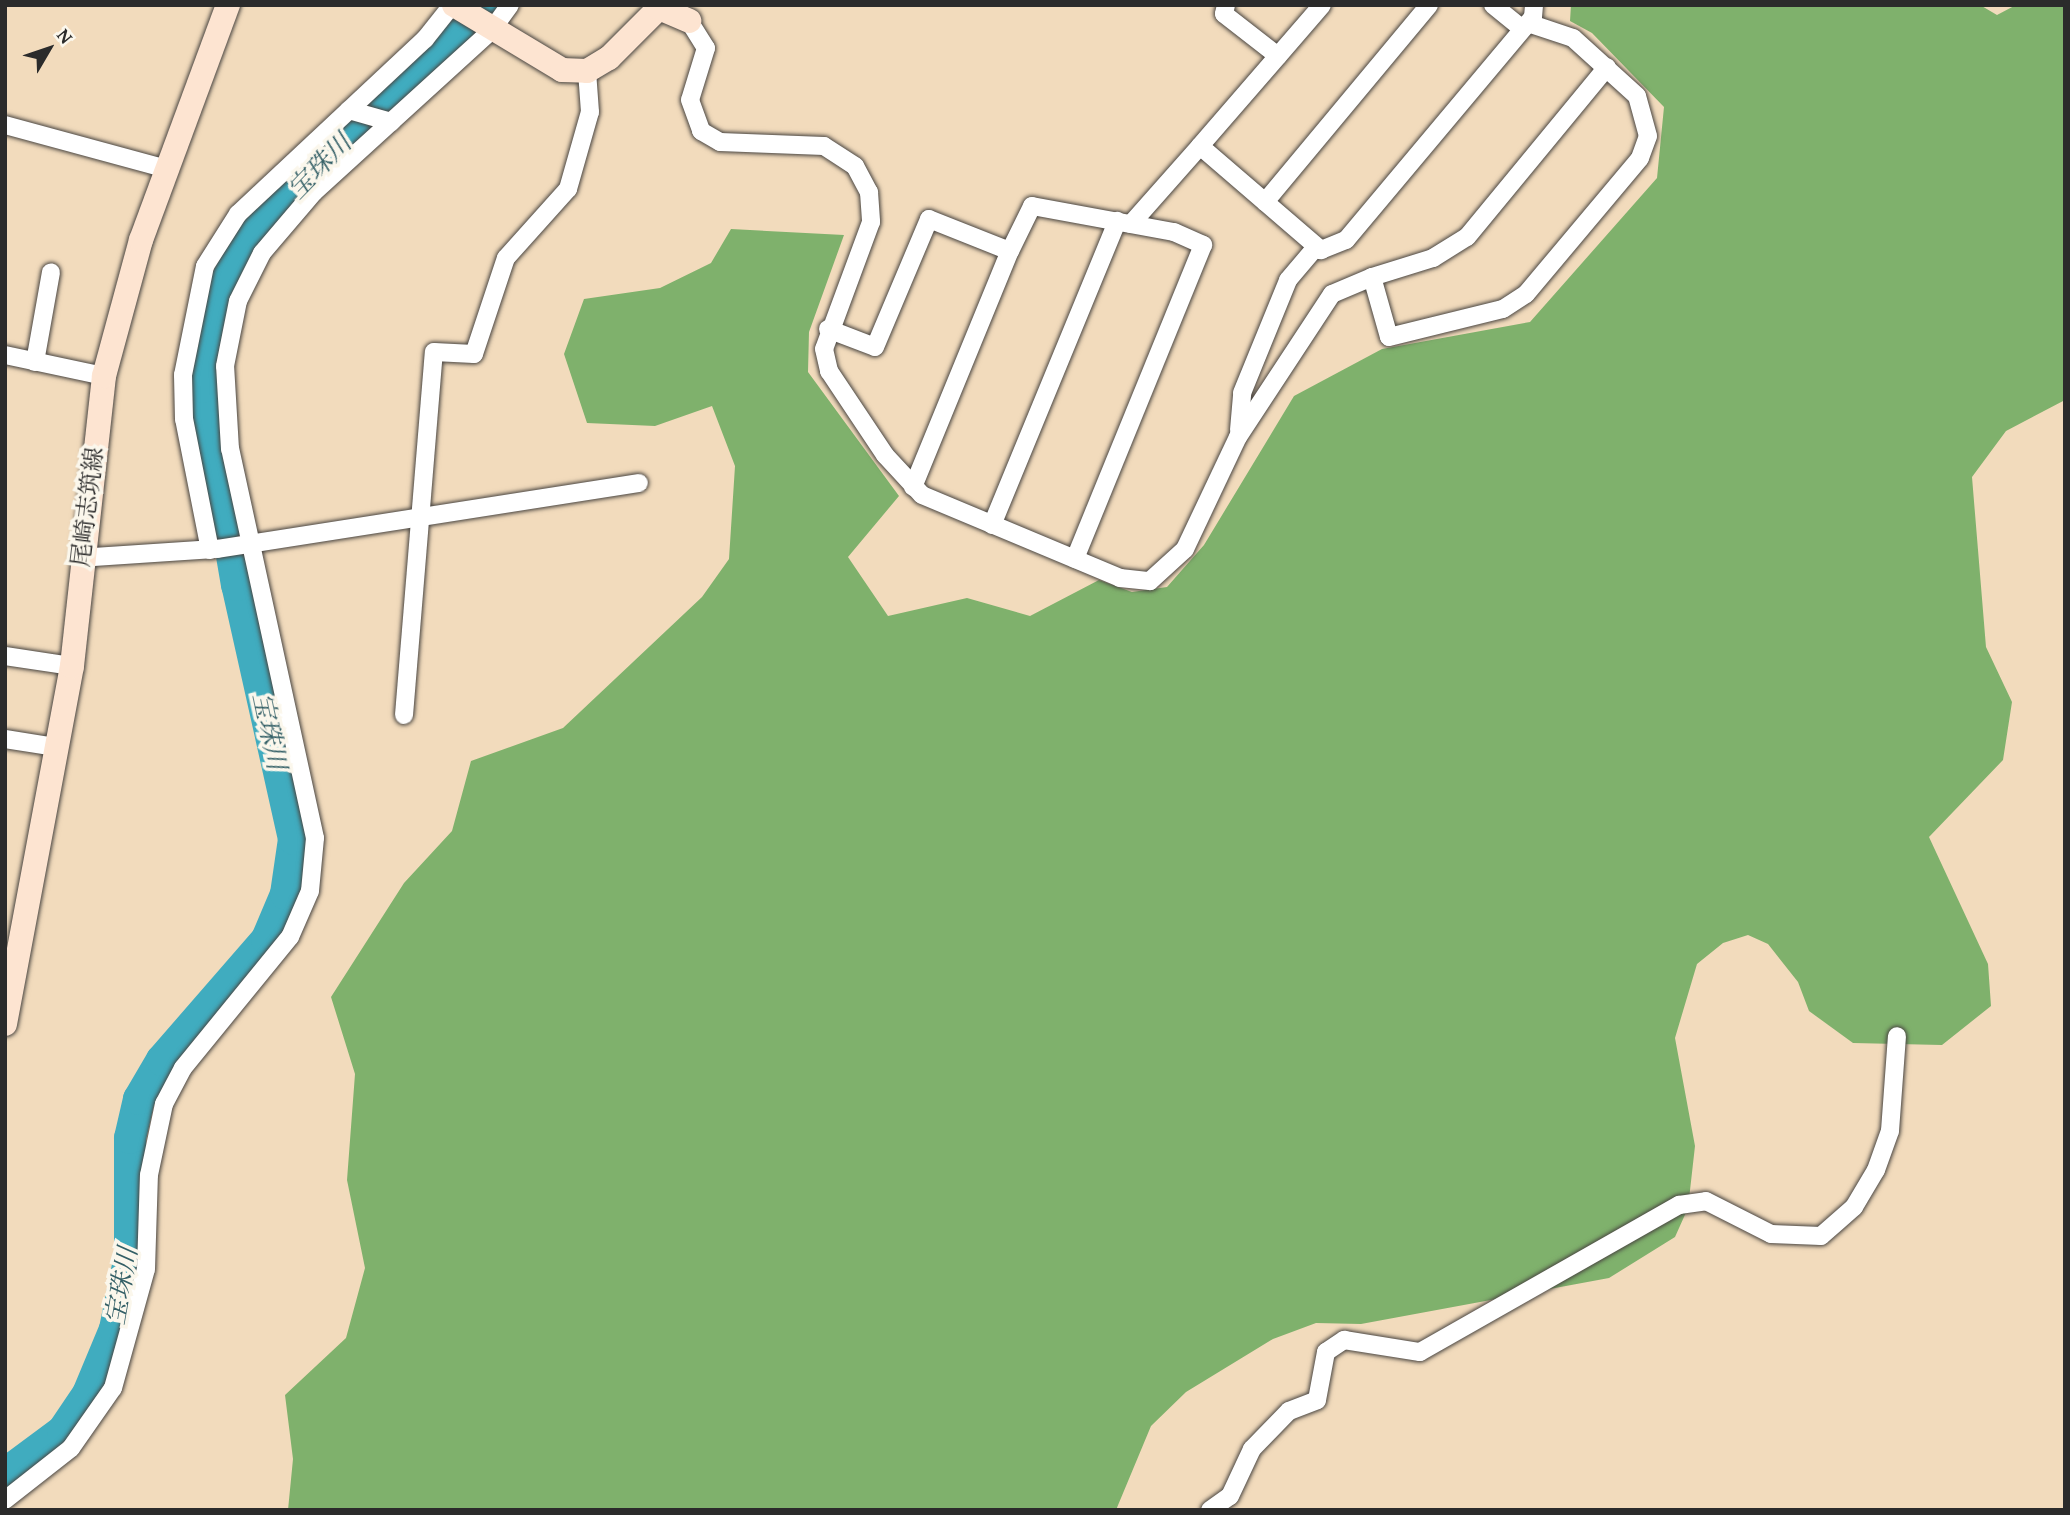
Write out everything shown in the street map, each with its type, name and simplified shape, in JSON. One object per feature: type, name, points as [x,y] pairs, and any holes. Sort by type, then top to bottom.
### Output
[{"type":"main road","name":"尾崎志筑線","points":[[5,1024],[72,666],[80,558],[104,376],[167,169],[228,5]]},
{"type":"main road","points":[[454,6],[488,29],[562,70],[587,71],[659,8],[689,21]]},
{"type":"street","points":[[5,1500],[71,1448],[113,1388],[146,1269],[149,1175],[164,1104],[183,1068],[290,937],[310,891],[315,838],[229,449],[225,366],[238,301],[262,253],[314,192],[391,122],[510,5]]},
{"type":"street","points":[[1226,5],[1224,14],[1278,56]]},
{"type":"street","points":[[992,525],[1124,222],[1200,146],[1322,5]]},
{"type":"street","points":[[1265,202],[1429,5]]},
{"type":"street","points":[[1372,277],[1389,337],[1503,309],[1526,293],[1640,158],[1648,136],[1637,96],[1573,38],[1525,26],[1493,5]]},
{"type":"street","points":[[1238,437],[1242,393],[1287,280],[1317,247],[1346,240],[1525,26],[1534,5]]},
{"type":"street","points":[[213,549],[184,419],[183,374],[205,266],[238,214],[454,6]]},
{"type":"street","points":[[689,21],[706,48],[690,100],[701,131],[720,142],[824,146],[855,166],[869,191],[871,222],[828,329],[830,370],[913,487],[992,525],[1133,581],[1150,581],[1165,572],[1205,516],[1238,437],[1325,301],[1372,277],[1433,257],[1467,237],[1607,67]]},
{"type":"street","points":[[404,715],[416,519],[434,352],[474,354],[506,258],[568,189],[590,112],[587,71]]},
{"type":"street","points":[[349,110],[391,122]]},
{"type":"street","points":[[5,125],[167,169]]},
{"type":"street","points":[[1200,146],[1317,247]]},
{"type":"street","points":[[913,487],[1010,251],[1032,206],[1124,222],[1203,245],[1074,559]]},
{"type":"street","points":[[828,329],[875,347],[929,219],[1010,251]]},
{"type":"street","points":[[35,362],[51,272]]},
{"type":"street","points":[[5,355],[104,376]]},
{"type":"street","points":[[80,558],[213,549],[639,483]]},
{"type":"street","points":[[5,656],[72,666]]},
{"type":"street","points":[[5,739],[57,747]]},
{"type":"street","points":[[1210,1510],[1230,1496],[1252,1449],[1289,1411],[1317,1400],[1326,1352],[1344,1340],[1420,1352],[1679,1205],[1706,1200],[1771,1234],[1821,1236],[1854,1207],[1879,1160],[1890,1131],[1897,1036]]},
{"type":"green space","points":[[1571,5],[1980,5],[1997,15],[2016,5],[2065,5],[2065,400],[2006,431],[1972,477],[1986,647],[2012,702],[2003,760],[1929,837],[1988,964],[1991,1006],[1942,1045],[1853,1043],[1809,1011],[1798,982],[1768,944],[1748,935],[1723,943],[1697,964],[1675,1038],[1695,1146],[1688,1208],[1675,1237],[1609,1278],[1361,1324],[1316,1323],[1273,1339],[1186,1392],[1151,1426],[1116,1510],[288,1510],[293,1459],[285,1395],[346,1338],[365,1268],[347,1180],[355,1074],[331,997],[404,883],[452,831],[471,761],[563,728],[702,597],[729,559],[735,466],[712,406],[655,426],[587,423],[564,354],[584,299],[660,288],[711,263],[731,229],[844,235],[809,332],[808,372],[899,496],[848,557],[888,616],[967,598],[1030,616],[1099,580],[1132,592],[1167,587],[1204,545],[1294,396],[1382,349],[1530,322],[1657,178],[1664,107],[1592,33],[1570,21]]},
{"type":"waterway","name":"宝珠川","points":[[5,1474],[63,1431],[88,1394],[115,1329],[130,1256],[130,1138],[139,1099],[162,1060],[267,939],[286,894],[294,839],[237,585],[203,387],[221,290],[250,237],[485,5]]}]
